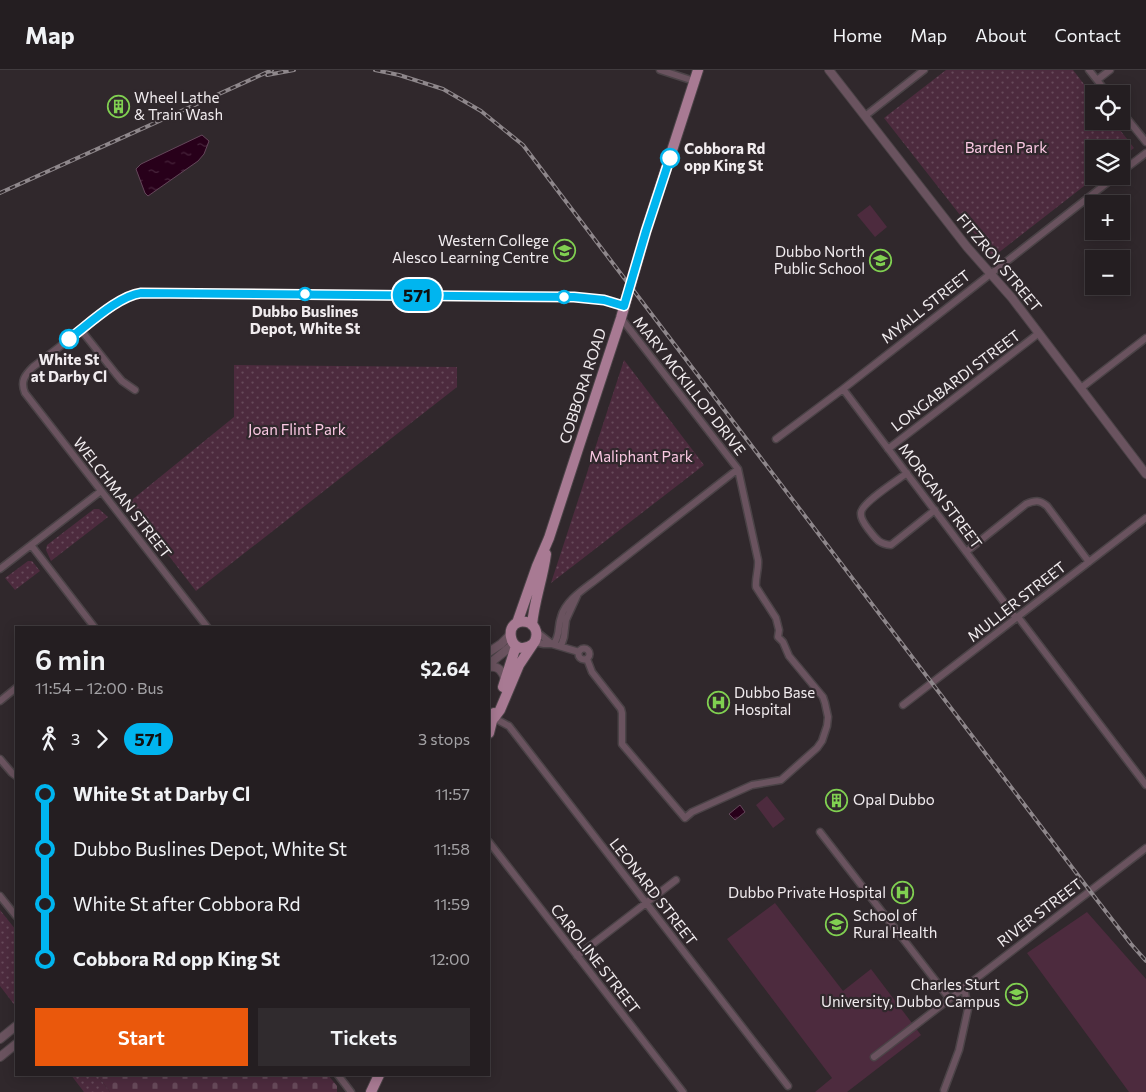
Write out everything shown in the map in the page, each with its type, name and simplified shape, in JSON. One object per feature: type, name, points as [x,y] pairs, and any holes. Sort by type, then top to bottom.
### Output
[{"type":"main road","name":"COBBORA ROAD","points":[[517,623],[549,538],[621,318],[646,231],[698,70]]},
{"type":"main road","name":"COBBORA ROAD","points":[[494,718],[500,710],[519,665],[534,636],[533,612],[543,573],[549,538]]},
{"type":"main road","points":[[524,621],[534,636],[526,648],[513,642],[512,628],[517,623],[524,621]]},
{"type":"main road","name":"COBBORA ROAD","points":[[490,730],[495,708],[506,680],[513,642]]},
{"type":"main road","points":[[371,1092],[379,1076]]},
{"type":"street","points":[[660,70],[694,81]]},
{"type":"street","name":"FITZROY STREET","points":[[829,70],[967,247],[1012,298],[1146,474]]},
{"type":"street","points":[[865,116],[924,70]]},
{"type":"street","points":[[1090,70],[1101,85]]},
{"type":"street","points":[[1097,80],[1110,70]]},
{"type":"street","points":[[1130,122],[1146,142]]},
{"type":"street","points":[[1130,165],[1146,153]]},
{"type":"street","name":"MYALL STREET","points":[[776,439],[1105,185]]},
{"type":"street","points":[[135,390],[122,381],[81,330],[125,297],[133,294],[574,297],[604,300],[624,306]]},
{"type":"street","name":"MARY MCKILLOP DRIVE","points":[[621,318],[738,469]]},
{"type":"street","name":"WELCHMAN STREET","points":[[81,330],[25,375],[22,382],[25,393],[206,626]]},
{"type":"street","name":"LONGABARDI STREET","points":[[888,448],[1039,333]]},
{"type":"street","points":[[1081,388],[1146,338]]},
{"type":"street","name":"MORGAN STREET","points":[[842,389],[1146,785]]},
{"type":"street","points":[[534,636],[544,644],[556,645],[564,637],[566,620],[578,595],[738,469],[758,560],[759,567],[756,587],[776,618],[779,630],[778,637],[783,642],[788,654],[825,703],[828,717],[822,741],[817,748],[781,780],[752,785],[692,812],[685,818],[622,744],[621,709],[592,672],[587,659],[590,655],[588,650],[582,649],[579,652],[556,645],[534,636]]},
{"type":"street","points":[[907,474],[863,507],[860,513],[871,532],[879,542],[891,545],[935,510]]},
{"type":"street","points":[[0,568],[101,491]]},
{"type":"street","points":[[966,552],[1026,504],[1037,500],[1047,506],[1090,562]]},
{"type":"street","name":"MULLER STREET","points":[[903,705],[1146,518]]},
{"type":"street","points":[[31,545],[93,626]]},
{"type":"street","points":[[490,651],[501,644],[513,642]]},
{"type":"street","points":[[490,664],[513,642]]},
{"type":"street","points":[[490,665],[500,669],[506,680]]},
{"type":"street","points":[[0,701],[15,689]]},
{"type":"street","name":"LEONARD STREET","points":[[494,718],[509,726],[788,1086]]},
{"type":"street","points":[[0,759],[15,775]]},
{"type":"street","points":[[820,832],[949,998]]},
{"type":"street","name":"CAROLINE STREET","points":[[490,843],[683,1092]]},
{"type":"street","name":"RIVER STREET","points":[[874,1057],[1146,848]]},
{"type":"street","points":[[577,956],[676,880]]},
{"type":"street","points":[[0,896],[15,915]]},
{"type":"street","points":[[10,908],[15,905]]},
{"type":"street","points":[[944,1090],[959,1050],[968,1009],[964,987]]},
{"type":"street","points":[[0,1039],[15,1027]]},
{"type":"street","points":[[0,1057],[15,1045]]},
{"type":"street","points":[[339,1076],[351,1092]]},
{"type":"green space","name":"Barden Park","points":[[946,70],[1073,70],[1085,85],[1085,130],[1120,130],[1128,140],[1085,140],[1085,185],[993,257],[884,118]]},
{"type":"green space","name":"Barden Park","points":[[1130,143],[1134,148],[1130,151]]},
{"type":"green space","points":[[870,205],[887,227],[875,237],[857,215]]},
{"type":"green space","name":"Maliphant Park","points":[[624,360],[704,465],[551,583]]},
{"type":"green space","name":"Joan Flint Park","points":[[234,365],[457,367],[457,387],[196,591],[128,503],[234,417]]},
{"type":"green space","points":[[94,509],[99,509],[108,517],[51,561],[46,550],[47,545]]},
{"type":"green space","points":[[28,561],[32,561],[40,571],[15,590],[5,578]]},
{"type":"green space","points":[[767,796],[785,819],[773,828],[756,805]]},
{"type":"green space","points":[[775,903],[843,991],[871,969],[921,1035],[847,1092],[815,1092],[832,1078],[727,939]]},
{"type":"green space","points":[[0,910],[15,929],[15,1006],[0,986]]},
{"type":"green space","points":[[1087,912],[1146,979],[1146,1092],[1129,1092],[1027,953]]},
{"type":"green space","points":[[72,1076],[98,1076],[110,1092],[84,1092]]},
{"type":"green space","points":[[98,1076],[329,1076],[337,1086],[337,1092],[110,1092]]},
{"type":"water","points":[[202,135],[209,141],[204,154],[198,161],[148,196],[145,193],[136,169],[141,164]]},
{"type":"water","points":[[740,805],[745,812],[735,820],[729,814]]},
{"type":"railway","points":[[0,193],[272,70]]},
{"type":"railway","points":[[267,75],[294,70]]},
{"type":"railway","points":[[375,70],[399,75],[443,89],[481,111],[523,145],[1090,891],[1146,961]]},
{"type":"bus line","name":"571","points":[[69,339],[125,297],[141,293],[574,297],[604,300],[624,306],[670,158]]},
{"type":"place","name":"Wheel Lathe & Train Wash","points":[[118,107]]},
{"type":"place","name":"Cobbora Rd opp King St","points":[[670,158]]},
{"type":"place","name":"Western College Alesco Learning Centre","points":[[565,250]]},
{"type":"place","name":"Dubbo North Public School","points":[[881,261]]},
{"type":"place","name":"Dubbo Buslines Depot, White St","points":[[305,294]]},
{"type":"place","name":"White St at Darby Cl","points":[[69,339]]},
{"type":"place","name":"Dubbo Base Hospital","points":[[718,702]]},
{"type":"place","name":"Opal Dubbo","points":[[837,800]]},
{"type":"place","name":"Dubbo Private Hospital","points":[[902,893]]},
{"type":"place","name":"School of Rural Health","points":[[837,925]]},
{"type":"place","name":"Charles Sturt University, Dubbo Campus","points":[[1016,994]]}]
